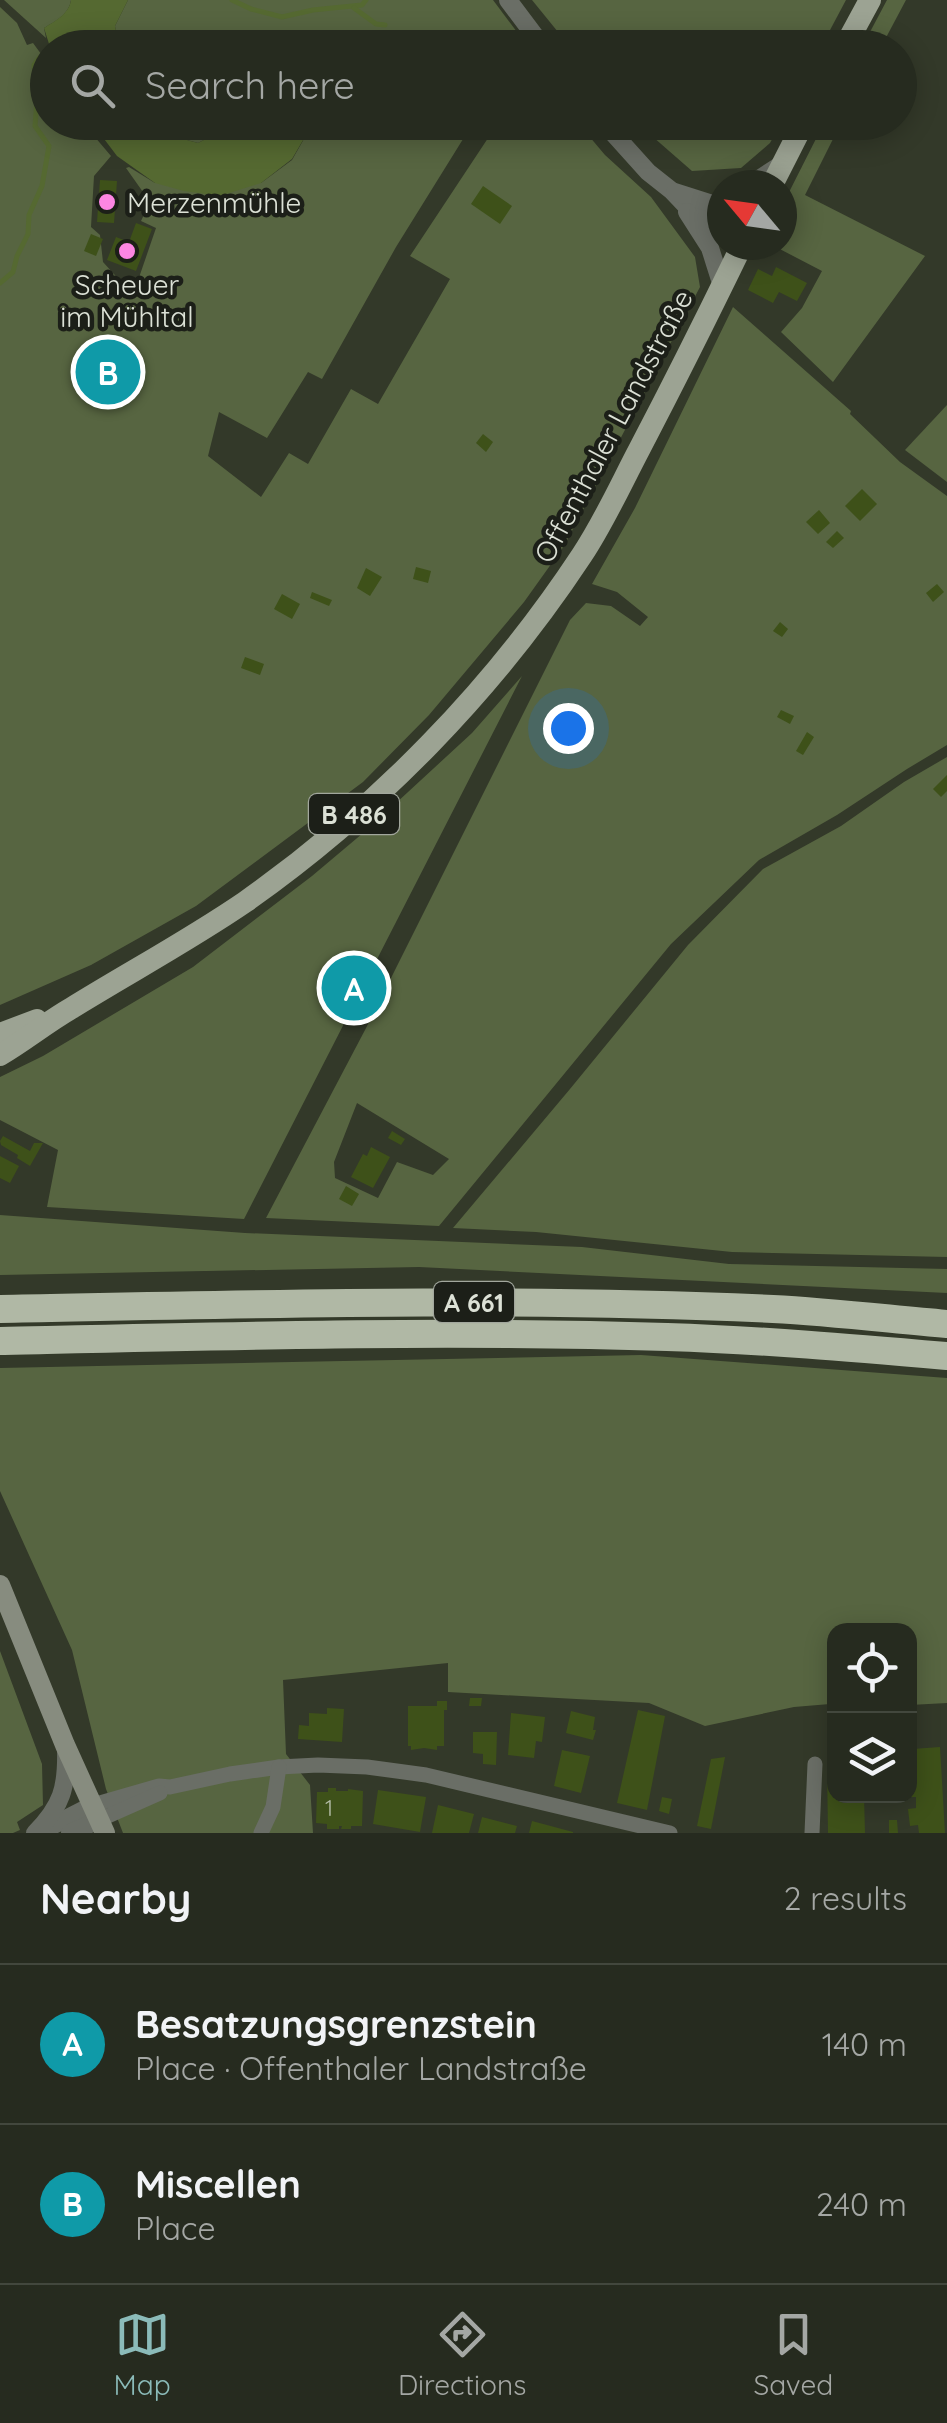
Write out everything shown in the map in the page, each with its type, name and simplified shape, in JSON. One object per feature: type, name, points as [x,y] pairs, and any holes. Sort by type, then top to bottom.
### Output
[{"type":"highway","name":"A 661","points":[[0,1309],[505,1302],[777,1309],[947,1324]]},
{"type":"highway","name":"A 661","points":[[0,1340],[520,1334],[768,1342],[947,1356]]},
{"type":"main road","points":[[854,30],[870,0]]},
{"type":"main road","points":[[779,170],[795,140]]},
{"type":"main road","name":"Offenthaler Landstraße","points":[[0,1054],[246,900],[376,796],[454,720],[518,644],[584,553],[735,260]]},
{"type":"main road","name":"Offenthaler Landstraße","points":[[0,1034],[68,1009]]},
{"type":"main road","points":[[0,1585],[99,1820]]},
{"type":"street","points":[[508,0],[530,30]]},
{"type":"street","points":[[619,140],[648,172],[707,220]]},
{"type":"street","points":[[672,191],[707,193]]},
{"type":"street","points":[[672,191],[707,202]]},
{"type":"street","points":[[672,191],[710,248],[722,286]]},
{"type":"street","points":[[37,1833],[60,1801],[66,1781],[66,1745]]},
{"type":"street","points":[[812,1833],[814,1764]]},
{"type":"street","points":[[70,1833],[159,1786],[279,1767],[351,1766],[411,1772],[608,1825],[670,1833]]},
{"type":"street","points":[[261,1833],[272,1807],[279,1767]]},
{"type":"street","points":[[37,1833],[99,1820]]},
{"type":"shaded area","points":[[4,0],[71,0],[65,13],[44,30],[37,30]]},
{"type":"shaded area","points":[[71,0],[128,0],[116,30],[45,30]]},
{"type":"shaded area","points":[[128,0],[493,0],[516,30],[116,30]]},
{"type":"shaded area","points":[[532,0],[846,0],[830,30],[556,30]]},
{"type":"shaded area","points":[[887,0],[906,0],[890,30],[871,30]]},
{"type":"shaded area","points":[[0,7],[17,23],[27,45],[30,44],[30,140],[97,140],[111,156],[94,176],[91,227],[100,235],[103,262],[133,295],[156,228],[141,221],[150,202],[126,168],[155,183],[261,183],[292,160],[303,140],[462,140],[396,247],[322,379],[308,372],[267,438],[219,412],[208,456],[261,497],[289,453],[308,464],[351,389],[378,404],[450,279],[410,256],[487,140],[592,140],[651,197],[695,257],[700,287],[564,546],[524,602],[429,715],[363,782],[196,906],[91,965],[0,1005]]},
{"type":"shaded area","points":[[105,140],[303,140],[292,159],[261,183],[220,196],[155,183],[117,156]]},
{"type":"shaded area","points":[[656,140],[772,140],[741,168],[692,171]]},
{"type":"shaded area","points":[[815,140],[832,140],[805,195],[925,256],[833,382],[781,332],[802,308],[822,271],[797,258],[797,176]]},
{"type":"shaded area","points":[[733,307],[851,411],[900,462],[947,496],[947,745],[759,860],[671,944],[439,1226],[266,1218],[365,1030],[570,620],[586,603],[611,606],[640,626],[648,617],[617,592],[592,584],[635,508]],"holes":[[[357,1103],[449,1159],[433,1175],[397,1162],[378,1198],[335,1178],[334,1162]]]},
{"type":"shaded area","points":[[947,405],[947,482],[905,450]]},
{"type":"shaded area","points":[[522,676],[244,1219],[47,1207],[58,1150],[0,1120],[0,1077],[43,1056],[193,967],[312,876],[472,733]]},
{"type":"shaded area","points":[[947,757],[947,1257],[732,1252],[536,1232],[453,1228],[688,945],[763,869],[841,826]]},
{"type":"shaded area","points":[[0,1215],[245,1233],[582,1247],[729,1264],[947,1269],[947,1293],[419,1267],[0,1275]]},
{"type":"shaded area","points":[[641,1355],[947,1378],[947,1703],[917,1705],[917,1623],[827,1623],[827,1704],[794,1707],[705,1726],[649,1703],[448,1692],[448,1663],[283,1680],[286,1754],[310,1785],[313,1833],[123,1833],[106,1789],[72,1650],[0,1491],[0,1368]]},
{"type":"shaded area","points":[[0,1651],[42,1764],[43,1805],[17,1822],[20,1830],[13,1833],[0,1833]]},
{"type":"building","name":"Merzenmühle","points":[[100,180],[117,181],[114,223],[97,222]]},
{"type":"building","points":[[483,186],[512,206],[500,224],[471,204]]},
{"type":"building","name":"Scheuer im Mühltal","points":[[136,223],[152,229],[136,271],[107,260],[116,237],[129,242]]},
{"type":"building","points":[[91,234],[103,239],[96,256],[84,251]]},
{"type":"building","points":[[776,267],[807,283],[797,301],[779,292],[773,303],[748,290],[758,269],[772,276]]},
{"type":"building","points":[[483,434],[493,442],[486,452],[476,443]]},
{"type":"building","points":[[862,489],[877,504],[860,521],[845,506]]},
{"type":"building","points":[[819,510],[830,523],[818,534],[806,522]]},
{"type":"building","points":[[837,531],[844,538],[833,548],[826,542]]},
{"type":"building","points":[[416,567],[431,571],[428,583],[413,579]]},
{"type":"building","points":[[366,568],[382,577],[370,596],[357,588]]},
{"type":"building","points":[[937,584],[944,592],[933,602],[926,593]]},
{"type":"building","points":[[312,592],[332,600],[329,606],[310,598]]},
{"type":"building","points":[[282,594],[300,604],[292,619],[274,609]]},
{"type":"building","points":[[780,622],[788,629],[782,637],[773,631]]},
{"type":"building","points":[[245,657],[264,664],[260,675],[241,668]]},
{"type":"building","points":[[781,710],[794,716],[790,724],[777,717]]},
{"type":"building","points":[[807,732],[814,737],[803,755],[796,751]]},
{"type":"building","points":[[947,775],[947,791],[941,797],[933,789]]},
{"type":"building","points":[[342,958],[355,965],[348,978],[336,972]]},
{"type":"building","points":[[392,1131],[405,1139],[401,1145],[388,1138]]},
{"type":"building","points":[[3,1136],[30,1151],[34,1143],[43,1143],[30,1166],[1,1145]]},
{"type":"building","points":[[371,1147],[390,1157],[373,1188],[351,1177]]},
{"type":"building","points":[[0,1156],[19,1166],[10,1183],[0,1178]]},
{"type":"building","points":[[346,1186],[359,1194],[352,1206],[339,1199]]},
{"type":"building","points":[[470,1698],[482,1698],[481,1706],[469,1706]]},
{"type":"building","points":[[437,1701],[447,1701],[444,1746],[437,1746],[437,1750],[411,1750],[408,1706],[437,1706]]},
{"type":"building","points":[[327,1708],[344,1709],[342,1742],[298,1739],[299,1725],[309,1726],[309,1713],[327,1714]]},
{"type":"building","points":[[638,1710],[665,1716],[647,1810],[617,1803]]},
{"type":"building","points":[[571,1711],[595,1717],[593,1740],[566,1733]]},
{"type":"building","points":[[511,1713],[545,1717],[542,1742],[536,1741],[534,1758],[508,1755]]},
{"type":"building","points":[[473,1732],[497,1732],[496,1765],[483,1764],[483,1754],[473,1753]]},
{"type":"building","points":[[940,1747],[945,1833],[919,1833],[918,1825],[910,1826],[908,1809],[916,1808],[917,1803],[917,1749]]},
{"type":"building","points":[[562,1750],[590,1756],[581,1793],[554,1786]]},
{"type":"building","points":[[725,1757],[711,1829],[697,1826],[711,1759]]},
{"type":"building","points":[[328,1788],[363,1791],[362,1826],[327,1829],[327,1824],[316,1823],[317,1792],[328,1792]]},
{"type":"building","points":[[378,1790],[426,1797],[420,1832],[373,1824]]},
{"type":"building","points":[[662,1797],[672,1799],[669,1814],[659,1811]]},
{"type":"building","points":[[828,1803],[864,1803],[865,1833],[828,1833]]},
{"type":"building","points":[[438,1805],[474,1814],[469,1833],[432,1833]]},
{"type":"building","points":[[482,1817],[517,1826],[515,1833],[478,1833]]},
{"type":"building","points":[[889,1820],[897,1820],[898,1833],[889,1833]]},
{"type":"building","points":[[532,1821],[573,1832],[573,1833],[529,1833]]},
{"type":"waterway","points":[[232,0],[282,17],[362,5],[366,0]]},
{"type":"waterway","points":[[354,8],[376,24],[385,25]]},
{"type":"waterway","points":[[0,283],[13,272],[28,234],[29,215],[42,186],[49,146],[45,140]]},
{"type":"place","name":"Merzenmühle","points":[[107,202]]},
{"type":"place","name":"Scheuer im Mühltal","points":[[127,251]]},
{"type":"place","name":"Miscellen","points":[[108,372]]},
{"type":"place","name":"Besatzungsgrenzstein","points":[[354,988]]}]
